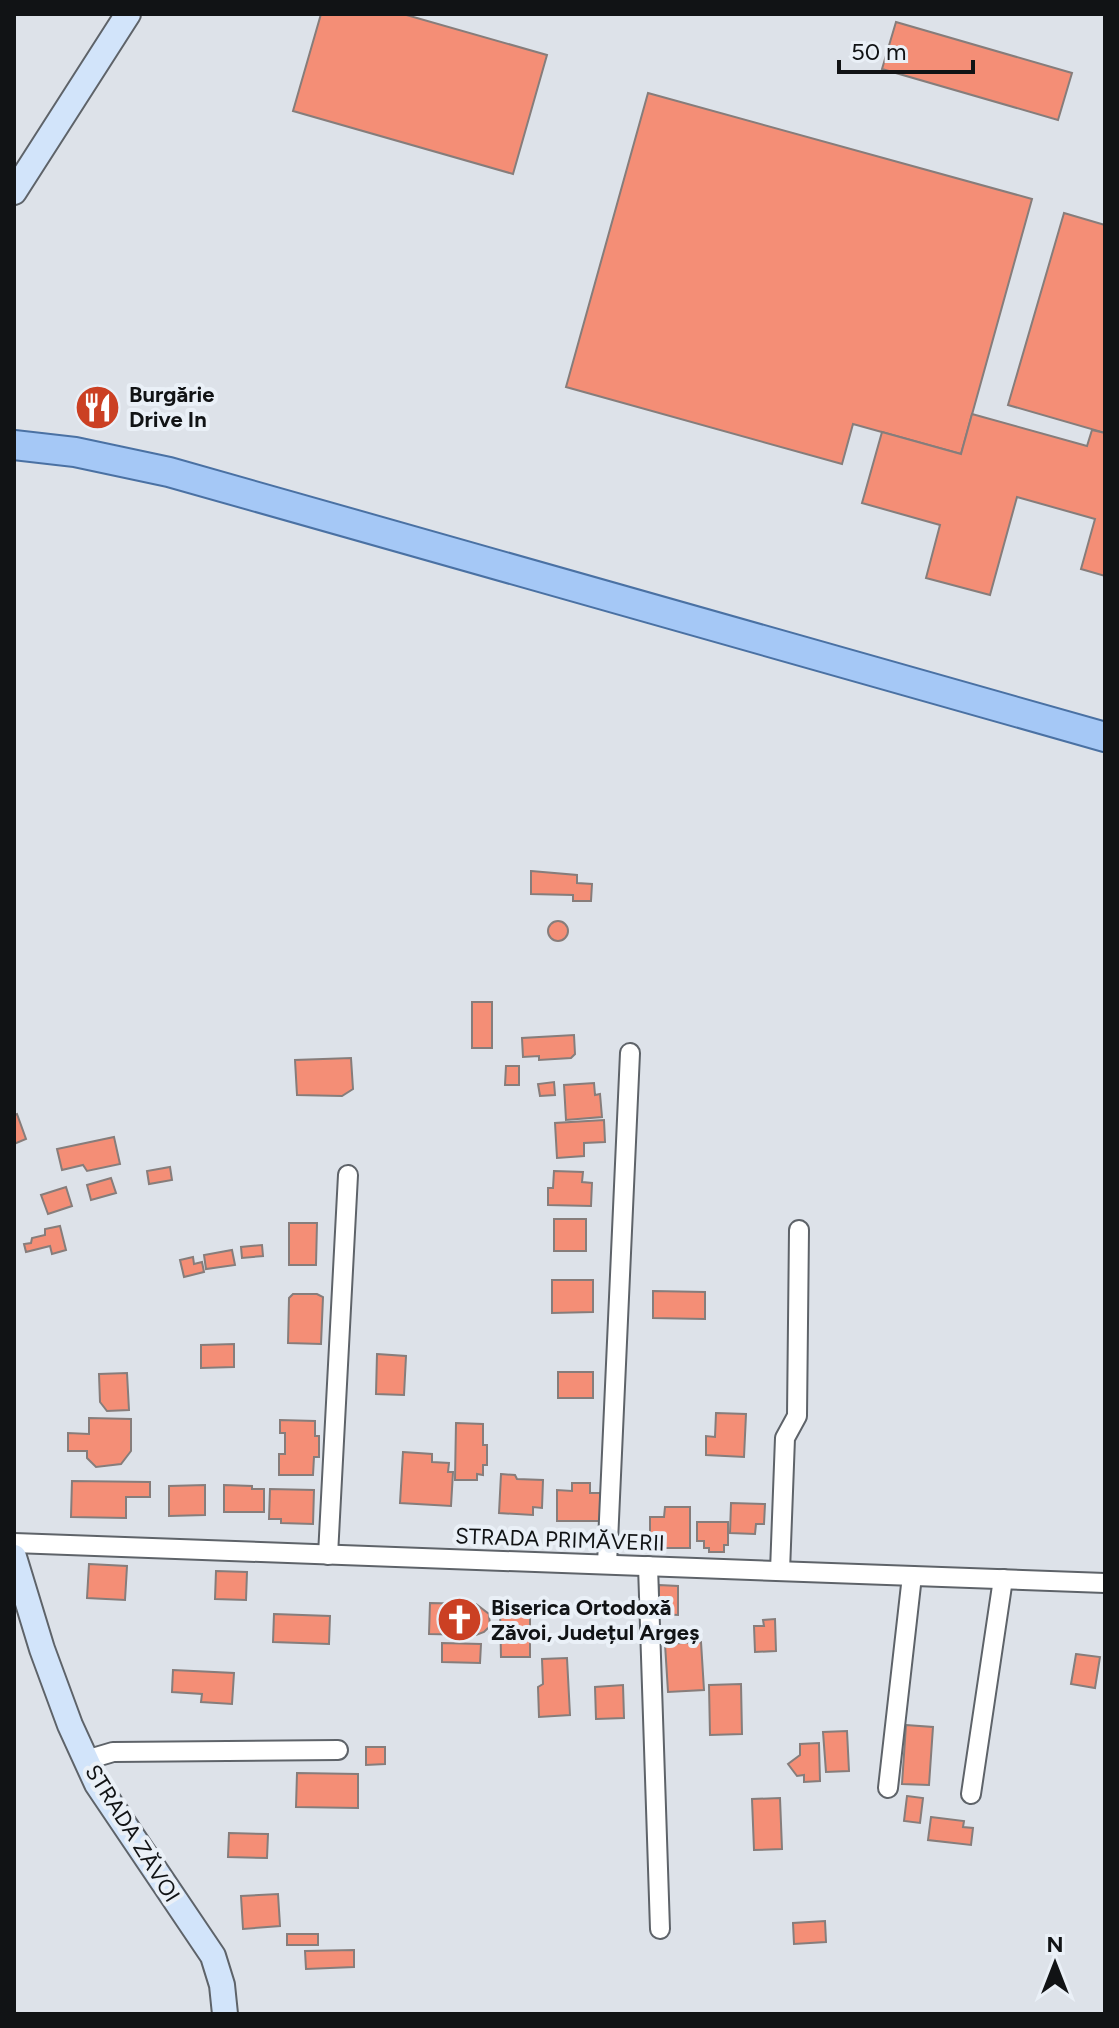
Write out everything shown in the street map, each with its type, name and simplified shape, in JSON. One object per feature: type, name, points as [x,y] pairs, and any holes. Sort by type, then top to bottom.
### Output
[{"type":"main road","points":[[14,445],[75,452],[169,472],[1105,737]]},
{"type":"street","points":[[14,192],[128,14]]},
{"type":"street","points":[[607,1564],[630,1053]]},
{"type":"street","points":[[328,1555],[348,1175]]},
{"type":"street","points":[[780,1571],[785,1438],[797,1416],[799,1230]]},
{"type":"street","name":"STRADA PRIMĂVERII","points":[[14,1543],[1105,1583]]},
{"type":"street","name":"STRADA ZĂVOI","points":[[14,1557],[42,1649],[97,1784],[213,1956],[222,1985],[225,2014]]},
{"type":"street","points":[[648,1566],[660,1929]]},
{"type":"street","points":[[888,1788],[912,1576]]},
{"type":"street","points":[[971,1794],[1003,1579]]},
{"type":"street","points":[[86,1760],[113,1752],[338,1750]]},
{"type":"building","points":[[321,14],[403,14],[547,55],[513,174],[293,111]]},
{"type":"building","points":[[896,22],[1072,73],[1058,120],[882,69]]},
{"type":"building","points":[[648,93],[1032,199],[961,454],[853,424],[842,464],[566,387]]},
{"type":"building","points":[[1064,213],[1105,225],[1105,433],[1008,405]]},
{"type":"building","points":[[972,414],[1087,446],[1092,430],[1105,433],[1105,576],[1081,569],[1095,519],[1017,497],[990,595],[926,578],[940,525],[862,503],[882,432],[961,454]]},
{"type":"building","points":[[531,871],[577,875],[577,883],[592,884],[591,901],[573,901],[573,895],[531,894]]},
{"type":"building","points":[[554,921],[562,921],[568,931],[562,941],[554,941],[548,935],[548,927]]},
{"type":"building","points":[[472,1002],[492,1002],[492,1048],[472,1048]]},
{"type":"building","points":[[574,1035],[575,1054],[571,1058],[539,1060],[539,1056],[523,1057],[522,1038]]},
{"type":"building","points":[[351,1058],[353,1089],[342,1096],[297,1095],[295,1060]]},
{"type":"building","points":[[506,1066],[519,1066],[519,1085],[505,1085]]},
{"type":"building","points":[[554,1082],[555,1095],[540,1096],[538,1084]]},
{"type":"building","points":[[594,1083],[595,1095],[600,1094],[602,1117],[566,1120],[564,1085]]},
{"type":"building","points":[[17,1114],[26,1139],[14,1144],[14,1115]]},
{"type":"building","points":[[604,1120],[605,1142],[584,1143],[584,1156],[557,1158],[555,1123]]},
{"type":"building","points":[[114,1137],[120,1164],[87,1171],[83,1165],[62,1170],[57,1149]]},
{"type":"building","points":[[170,1167],[172,1180],[149,1184],[147,1171]]},
{"type":"building","points":[[554,1171],[583,1172],[582,1182],[592,1183],[591,1206],[548,1205],[548,1188],[553,1188]]},
{"type":"building","points":[[111,1178],[116,1193],[91,1200],[87,1185]]},
{"type":"building","points":[[66,1187],[72,1206],[48,1214],[41,1195]]},
{"type":"building","points":[[554,1219],[586,1219],[586,1251],[554,1251]]},
{"type":"building","points":[[289,1223],[317,1223],[316,1265],[289,1265]]},
{"type":"building","points":[[60,1226],[66,1250],[52,1254],[50,1246],[26,1252],[24,1244],[45,1235],[45,1229]]},
{"type":"building","points":[[262,1245],[263,1256],[242,1258],[241,1247]]},
{"type":"building","points":[[232,1250],[235,1265],[206,1269],[204,1255]]},
{"type":"building","points":[[193,1257],[194,1264],[202,1262],[204,1272],[184,1277],[180,1260]]},
{"type":"building","points":[[552,1280],[593,1280],[593,1312],[552,1313]]},
{"type":"building","points":[[653,1291],[705,1292],[705,1319],[653,1318]]},
{"type":"building","points":[[293,1294],[323,1297],[321,1344],[288,1343],[289,1298]]},
{"type":"building","points":[[234,1344],[234,1367],[201,1368],[201,1345]]},
{"type":"building","points":[[377,1354],[406,1356],[404,1395],[376,1394]]},
{"type":"building","points":[[558,1372],[593,1372],[593,1398],[558,1398]]},
{"type":"building","points":[[127,1373],[129,1410],[107,1411],[100,1402],[99,1374]]},
{"type":"building","points":[[716,1413],[746,1414],[744,1457],[706,1455],[706,1436],[715,1437]]},
{"type":"building","points":[[89,1418],[131,1419],[131,1451],[121,1464],[96,1467],[87,1458],[87,1451],[68,1451],[68,1433],[89,1434]]},
{"type":"building","points":[[280,1420],[315,1421],[319,1457],[314,1457],[313,1475],[279,1475],[279,1454],[285,1454],[285,1433],[280,1433]]},
{"type":"building","points":[[456,1423],[483,1424],[487,1465],[483,1465],[483,1475],[477,1474],[477,1480],[455,1480]]},
{"type":"building","points":[[403,1452],[432,1454],[432,1462],[449,1463],[448,1472],[453,1472],[451,1506],[400,1503]]},
{"type":"building","points":[[501,1474],[515,1475],[517,1479],[543,1480],[542,1508],[533,1507],[533,1515],[499,1513]]},
{"type":"building","points":[[72,1481],[150,1482],[150,1497],[126,1497],[126,1518],[71,1517]]},
{"type":"building","points":[[572,1483],[590,1483],[590,1493],[600,1493],[600,1521],[557,1521],[557,1490],[572,1491]]},
{"type":"building","points":[[205,1485],[205,1515],[169,1516],[169,1486]]},
{"type":"building","points":[[224,1485],[264,1489],[264,1512],[224,1512]]},
{"type":"building","points":[[270,1489],[314,1490],[313,1524],[281,1523],[281,1519],[269,1519]]},
{"type":"building","points":[[731,1503],[765,1504],[764,1524],[756,1524],[755,1534],[730,1533]]},
{"type":"building","points":[[665,1507],[690,1507],[690,1548],[664,1548],[664,1543],[650,1543],[650,1517],[664,1517]]},
{"type":"building","points":[[697,1522],[728,1522],[728,1545],[724,1545],[724,1552],[709,1552],[709,1548],[704,1548],[704,1541],[697,1541]]},
{"type":"building","points":[[89,1564],[127,1566],[125,1600],[87,1598]]},
{"type":"building","points":[[216,1571],[247,1572],[246,1600],[215,1599]]},
{"type":"building","points":[[659,1585],[678,1586],[678,1615],[658,1614]]},
{"type":"building","name":"Biserica Ortodoxă Zăvoi, Județul Argeș","points":[[430,1603],[476,1604],[489,1614],[490,1626],[476,1635],[429,1634]]},
{"type":"building","points":[[500,1609],[530,1609],[530,1657],[501,1657]]},
{"type":"building","points":[[274,1614],[330,1616],[329,1644],[273,1642]]},
{"type":"building","points":[[775,1619],[776,1651],[755,1652],[754,1626],[764,1626],[763,1620]]},
{"type":"building","points":[[701,1642],[704,1690],[668,1692],[665,1644]]},
{"type":"building","points":[[442,1643],[481,1644],[480,1663],[442,1662]]},
{"type":"building","points":[[1076,1654],[1100,1657],[1095,1688],[1071,1684]]},
{"type":"building","points":[[567,1658],[570,1715],[539,1717],[538,1687],[543,1684],[542,1659]]},
{"type":"building","points":[[173,1670],[234,1673],[232,1704],[201,1702],[202,1694],[172,1692]]},
{"type":"building","points":[[741,1684],[742,1734],[710,1735],[709,1685]]},
{"type":"building","points":[[623,1685],[624,1718],[596,1719],[595,1687]]},
{"type":"building","points":[[906,1725],[933,1727],[929,1785],[902,1784]]},
{"type":"building","points":[[847,1731],[849,1771],[826,1772],[823,1732]]},
{"type":"building","points":[[819,1743],[820,1781],[804,1782],[804,1775],[797,1776],[788,1764],[800,1755],[800,1744]]},
{"type":"building","points":[[366,1747],[385,1747],[385,1764],[366,1765]]},
{"type":"building","points":[[297,1773],[358,1774],[358,1808],[296,1807]]},
{"type":"building","points":[[907,1796],[923,1798],[920,1823],[904,1821]]},
{"type":"building","points":[[780,1798],[782,1849],[754,1850],[752,1799]]},
{"type":"building","points":[[931,1817],[964,1821],[963,1827],[973,1828],[971,1845],[928,1840]]},
{"type":"building","points":[[229,1833],[268,1834],[267,1858],[228,1857]]},
{"type":"building","points":[[278,1894],[280,1926],[243,1929],[241,1896]]},
{"type":"building","points":[[825,1921],[826,1942],[794,1944],[793,1923]]},
{"type":"building","points":[[287,1934],[318,1934],[318,1945],[287,1945]]},
{"type":"building","points":[[354,1950],[354,1967],[306,1969],[305,1951]]},
{"type":"place","name":"Burgărie Drive In","points":[[98,407]]},
{"type":"place","name":"Biserica Ortodoxă Zăvoi, Județul Argeș","points":[[460,1620]]}]
